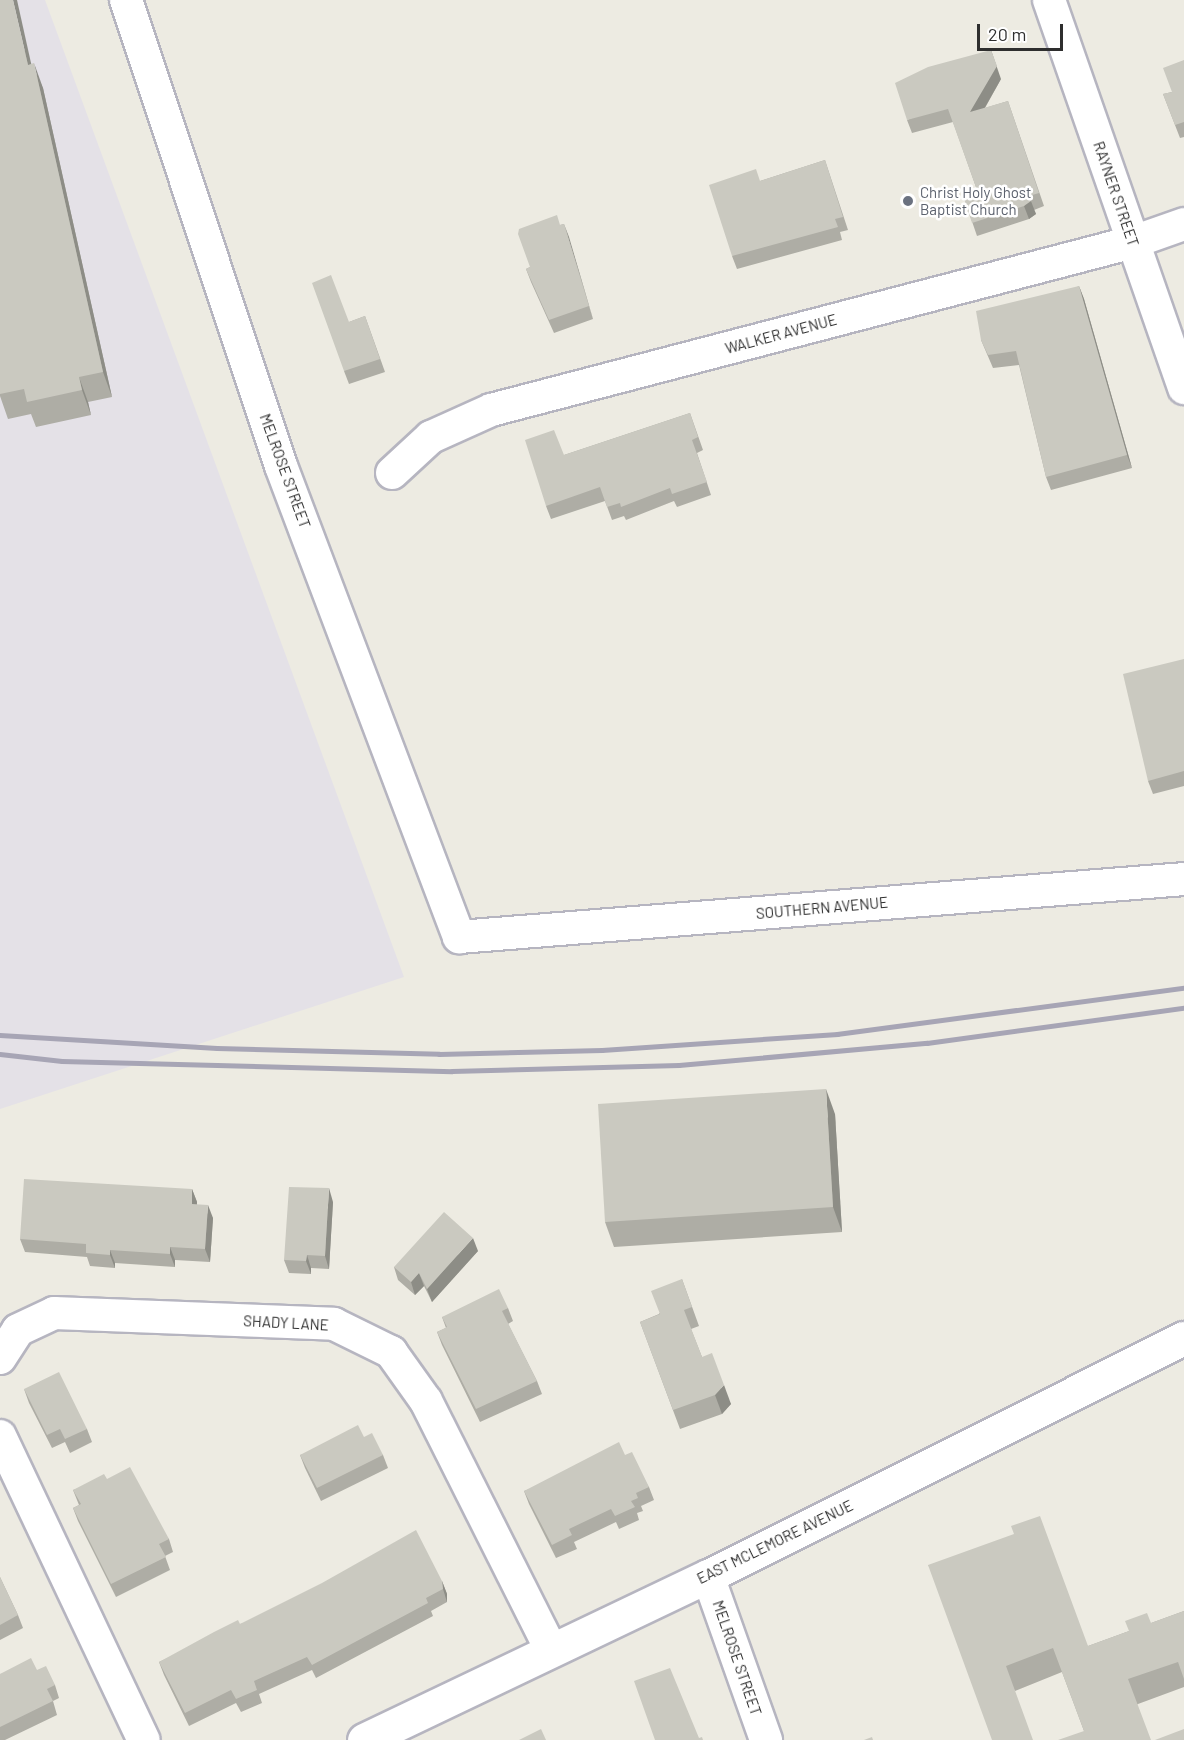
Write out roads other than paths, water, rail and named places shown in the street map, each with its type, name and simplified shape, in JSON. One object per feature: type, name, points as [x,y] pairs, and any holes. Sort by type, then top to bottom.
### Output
[{"type":"main road","name":"EAST MCLEMORE AVENUE","points":[[364,1740],[708,1576],[1184,1338]]},
{"type":"street","name":"MELROSE STREET","points":[[126,0],[281,466],[459,937]]},
{"type":"street","name":"RAYNER STREET","points":[[1049,0],[1184,388]]},
{"type":"street","name":"WALKER AVENUE","points":[[392,473],[431,437],[491,410],[1133,242],[1184,224]]},
{"type":"street","name":"SOUTHERN AVENUE","points":[[459,937],[1184,879]]},
{"type":"street","name":"SHADY LANE","points":[[0,1358],[18,1330],[54,1313],[334,1324],[391,1352],[426,1401],[551,1650]]},
{"type":"street","points":[[0,1436],[144,1740]]},
{"type":"street","name":"MELROSE STREET","points":[[708,1576],[766,1740]]},
{"type":"railway","points":[[0,1035],[217,1048],[439,1054],[602,1050],[837,1034],[1184,988]]},
{"type":"railway","points":[[0,1054],[62,1061],[452,1071],[679,1065],[927,1043],[1184,1008]]},
{"type":"place","name":"Christ Holy Ghost Baptist Church","points":[[908,201]]}]
